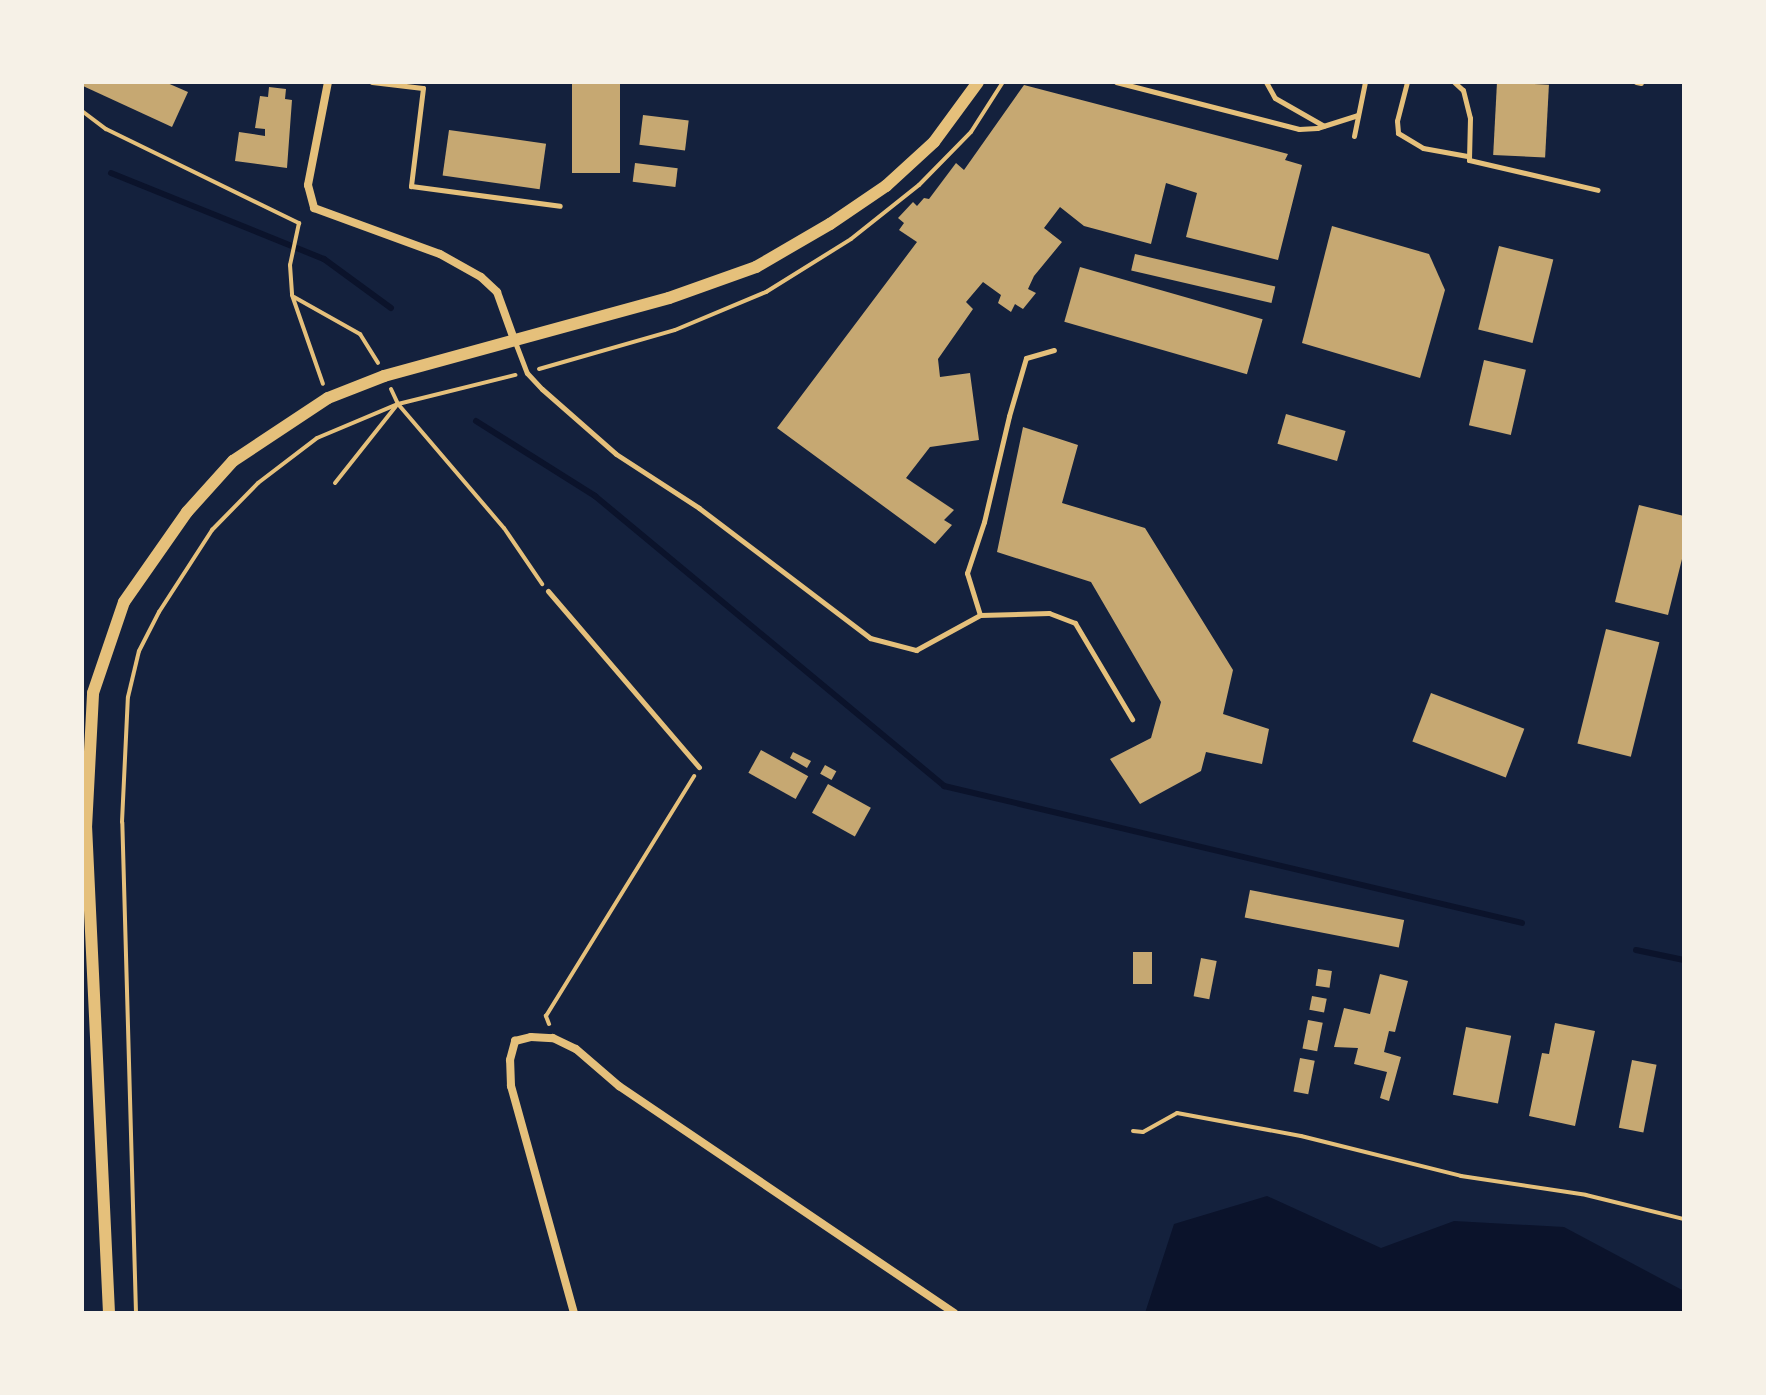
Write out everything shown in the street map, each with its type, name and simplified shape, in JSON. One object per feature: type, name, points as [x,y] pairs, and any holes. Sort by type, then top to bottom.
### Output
[{"type":"street","points":[[328,82],[308,185],[314,208],[440,254],[481,277],[497,292],[515,342]]},
{"type":"street","points":[[109,1313],[86,828],[93,693],[124,602],[187,512],[233,461],[328,398],[384,376],[669,298],[756,267],[830,224],[886,186],[934,142],[978,82]]},
{"type":"street","points":[[574,1313],[511,1086],[510,1060],[515,1041],[531,1037],[553,1038],[576,1049],[619,1086],[954,1313]]},
{"type":"lane","points":[[372,82],[423,88],[411,186],[560,206]]},
{"type":"lane","points":[[1116,82],[1289,128],[1325,126],[1358,115]]},
{"type":"lane","points":[[1266,82],[1275,98],[1325,126]]},
{"type":"lane","points":[[1354,136],[1365,82]]},
{"type":"lane","points":[[1407,82],[1397,121],[1398,133],[1423,148],[1467,156],[1475,162],[1598,190]]},
{"type":"lane","points":[[1454,82],[1463,90],[1472,129],[1467,156]]},
{"type":"lane","points":[[515,342],[527,373],[616,454],[699,508],[870,638],[916,650],[980,615],[1049,613],[1075,623],[1132,719]]},
{"type":"lane","points":[[980,615],[967,573],[984,522],[1009,416],[1026,358],[1054,350]]},
{"type":"lane","points":[[548,591],[699,767]]},
{"type":"path","points":[[136,1313],[122,822],[128,697],[139,651],[159,612],[212,530],[258,483],[317,438],[398,404],[527,373],[675,330],[766,292],[851,239],[919,185],[971,132],[1003,82]]},
{"type":"path","points":[[82,111],[106,129],[299,223],[290,265],[292,295],[328,398]]},
{"type":"path","points":[[292,295],[303,305],[360,334],[371,349],[398,404],[486,505],[548,591]]},
{"type":"path","points":[[335,483],[398,404]]},
{"type":"path","points":[[553,1038],[546,1016],[699,767]]},
{"type":"path","points":[[1133,1131],[1143,1132],[1177,1113],[1301,1136],[1461,1176],[1586,1195],[1684,1219]]},
{"type":"water","points":[[1267,1196],[1381,1248],[1454,1221],[1564,1227],[1684,1291],[1684,1313],[1145,1313],[1174,1224]]},
{"type":"building","points":[[85,82],[165,82],[188,92],[172,127],[83,86]]},
{"type":"building","points":[[572,82],[620,82],[620,173],[572,173]]},
{"type":"building","points":[[1497,82],[1549,85],[1545,158],[1493,155]]},
{"type":"building","points":[[1024,85],[1288,154],[1285,160],[1302,165],[1278,260],[1186,237],[1197,193],[1166,183],[1151,244],[1084,226],[1060,207],[1044,228],[1062,242],[1034,276],[1028,289],[1036,293],[1023,309],[1015,304],[1011,312],[998,303],[1001,295],[983,282],[966,302],[973,309],[938,359],[940,377],[970,373],[979,440],[930,447],[906,478],[954,510],[944,520],[952,525],[935,544],[777,428],[917,242],[899,230],[904,223],[898,218],[913,202],[917,206],[924,198],[929,199],[956,163],[964,170]]},
{"type":"building","points":[[269,87],[286,89],[285,99],[292,100],[287,168],[235,161],[239,132],[265,136],[265,129],[255,128],[260,96],[268,97]]},
{"type":"building","points":[[643,115],[689,121],[685,150],[639,145]]},
{"type":"building","points":[[449,130],[546,144],[540,189],[443,176]]},
{"type":"building","points":[[635,163],[678,168],[675,187],[633,182]]},
{"type":"building","points":[[1332,226],[1429,254],[1445,290],[1420,378],[1302,343]]},
{"type":"building","points":[[1499,246],[1553,260],[1533,343],[1478,329]]},
{"type":"building","points":[[1135,254],[1275,286],[1271,303],[1131,271]]},
{"type":"building","points":[[1080,267],[1263,319],[1247,374],[1064,322]]},
{"type":"building","points":[[1484,360],[1526,370],[1511,435],[1469,425]]},
{"type":"building","points":[[1286,414],[1346,431],[1337,461],[1277,444]]},
{"type":"building","points":[[1023,427],[1078,445],[1062,503],[1145,528],[1233,670],[1223,714],[1269,729],[1262,764],[1206,752],[1201,771],[1140,804],[1110,759],[1151,738],[1161,702],[1091,582],[997,552]]},
{"type":"building","points":[[1639,505],[1684,516],[1684,551],[1668,615],[1615,602]]},
{"type":"building","points":[[1606,629],[1659,642],[1631,757],[1577,743]]},
{"type":"building","points":[[1431,693],[1524,729],[1506,777],[1412,742]]},
{"type":"building","points":[[761,750],[808,776],[796,799],[748,773]]},
{"type":"building","points":[[793,752],[811,761],[807,768],[790,758]]},
{"type":"building","points":[[825,765],[836,771],[832,780],[820,774]]},
{"type":"building","points":[[828,784],[871,808],[855,837],[812,813]]},
{"type":"building","points":[[1250,890],[1404,920],[1399,947],[1245,917]]},
{"type":"building","points":[[1133,952],[1152,952],[1152,984],[1133,984]]},
{"type":"building","points":[[1201,958],[1217,961],[1209,999],[1194,996]]},
{"type":"building","points":[[1318,969],[1332,971],[1329,988],[1316,986]]},
{"type":"building","points":[[1380,974],[1408,981],[1395,1032],[1389,1031],[1384,1052],[1401,1057],[1389,1101],[1380,1098],[1387,1072],[1354,1064],[1358,1048],[1334,1047],[1344,1008],[1370,1014]]},
{"type":"building","points":[[1312,996],[1327,999],[1324,1013],[1309,1010]]},
{"type":"building","points":[[1308,1020],[1323,1023],[1317,1051],[1302,1048]]},
{"type":"building","points":[[1555,1023],[1595,1031],[1575,1126],[1529,1116],[1542,1053],[1549,1054]]},
{"type":"building","points":[[1466,1027],[1511,1036],[1498,1104],[1453,1095]]},
{"type":"building","points":[[1300,1058],[1315,1061],[1308,1094],[1294,1091]]},
{"type":"building","points":[[1632,1060],[1657,1065],[1643,1133],[1619,1128]]},
{"type":"waterway","points":[[111,173],[324,259],[391,308]]},
{"type":"waterway","points":[[476,421],[595,496],[944,786],[1522,923]]},
{"type":"waterway","points":[[1636,950],[1684,960]]}]
